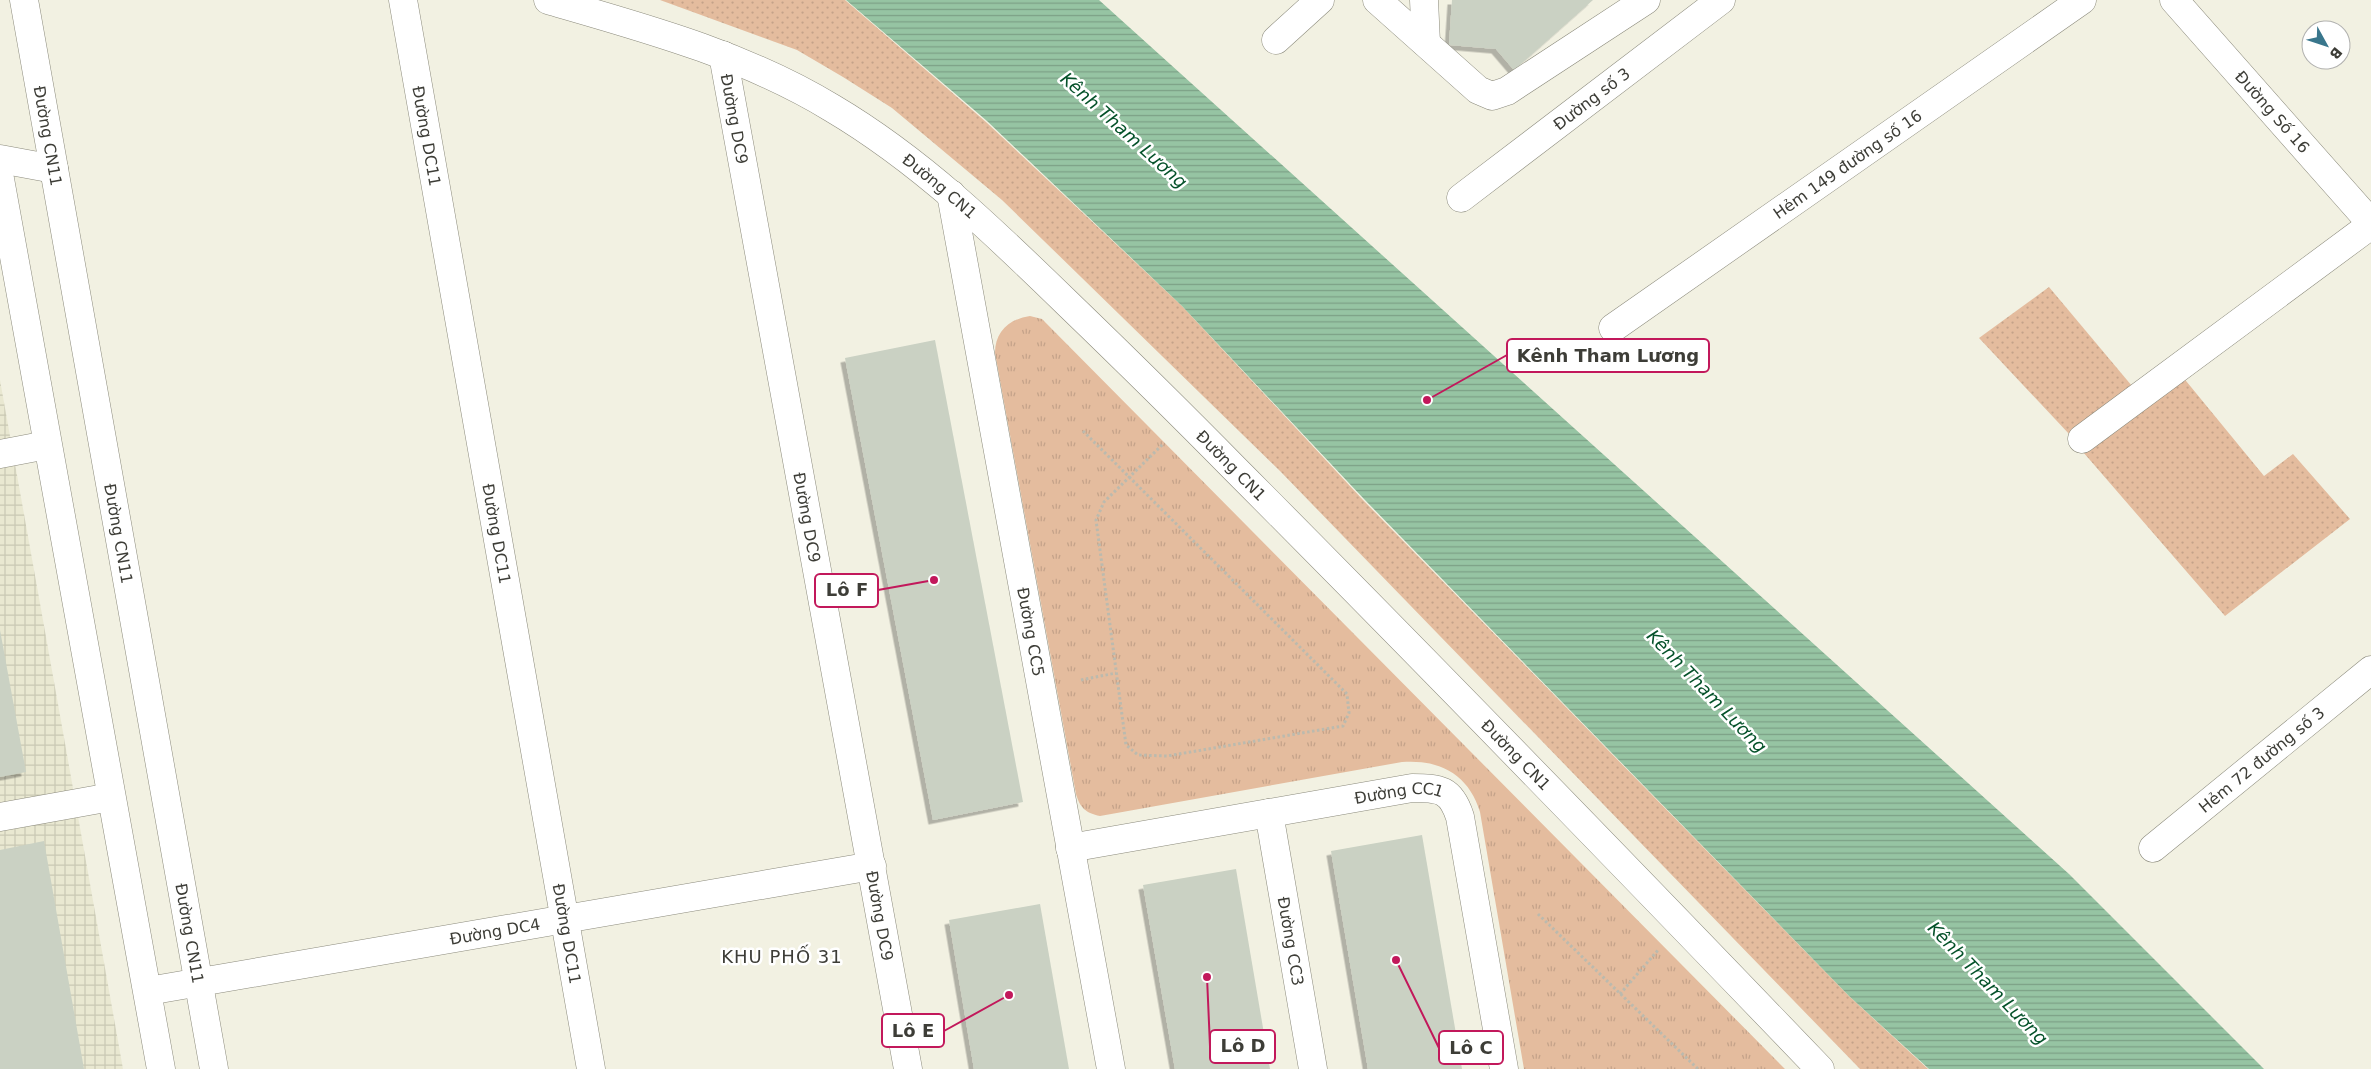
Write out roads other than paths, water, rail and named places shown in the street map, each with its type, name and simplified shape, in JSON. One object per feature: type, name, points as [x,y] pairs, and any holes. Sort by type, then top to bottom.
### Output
[{"type":"street","name":"Đường CN11","points":[[24,0],[214,1069]]},
{"type":"street","name":"Đường DC11","points":[[404,0],[591,1069]]},
{"type":"street","name":"Đường CN1","points":[[548,0],[662,33],[723,55],[830,106],[883,141],[951,194],[1011,248],[1187,420],[1508,745],[1820,1069]]},
{"type":"street","points":[[1276,40],[1320,0]]},
{"type":"street","points":[[1378,0],[1478,90],[1485,94],[1499,95],[1646,0]]},
{"type":"street","points":[[1424,0],[1426,43]]},
{"type":"street","name":"Đường số 3","points":[[1461,198],[1721,0]]},
{"type":"street","name":"Hẻm 149 đường số 16","points":[[1613,328],[2082,0]]},
{"type":"street","name":"Đường Số 16","points":[[2174,0],[2371,224]]},
{"type":"street","name":"Đường DC9","points":[[723,55],[908,1069]]},
{"type":"street","points":[[0,159],[54,169]]},
{"type":"street","points":[[0,179],[161,1069]]},
{"type":"street","name":"Đường CC5","points":[[951,194],[1111,1069]]},
{"type":"street","points":[[2082,439],[2371,224]]},
{"type":"street","points":[[0,454],[47,445]]},
{"type":"street","name":"Hẻm 72 đường số 3","points":[[2153,848],[2371,670]]},
{"type":"street","name":"Đường CC1","points":[[1070,848],[1412,788],[1431,788],[1446,792],[1456,803],[1460,817],[1504,1069]]},
{"type":"street","points":[[0,817],[111,797]]},
{"type":"street","name":"Đường CC3","points":[[1269,813],[1314,1069]]},
{"type":"street","name":"Đường DC4","points":[[148,991],[872,866]]},
{"type":"water","points":[[846,0],[1099,0],[2069,874],[2264,1069],[1929,1069],[1849,996],[1364,499],[1182,306],[987,121]]},
{"type":"place","name":"Kênh Tham Lương","points":[[1427,400]]},
{"type":"place","name":"Lô F","points":[[934,580]]},
{"type":"place","name":"Lô C","points":[[1396,960]]},
{"type":"place","name":"Lô D","points":[[1207,977]]},
{"type":"place","name":"Lô E","points":[[1009,995]]},
{"type":"district","name":"KHU PHỐ 31","points":[[782,956]]}]
